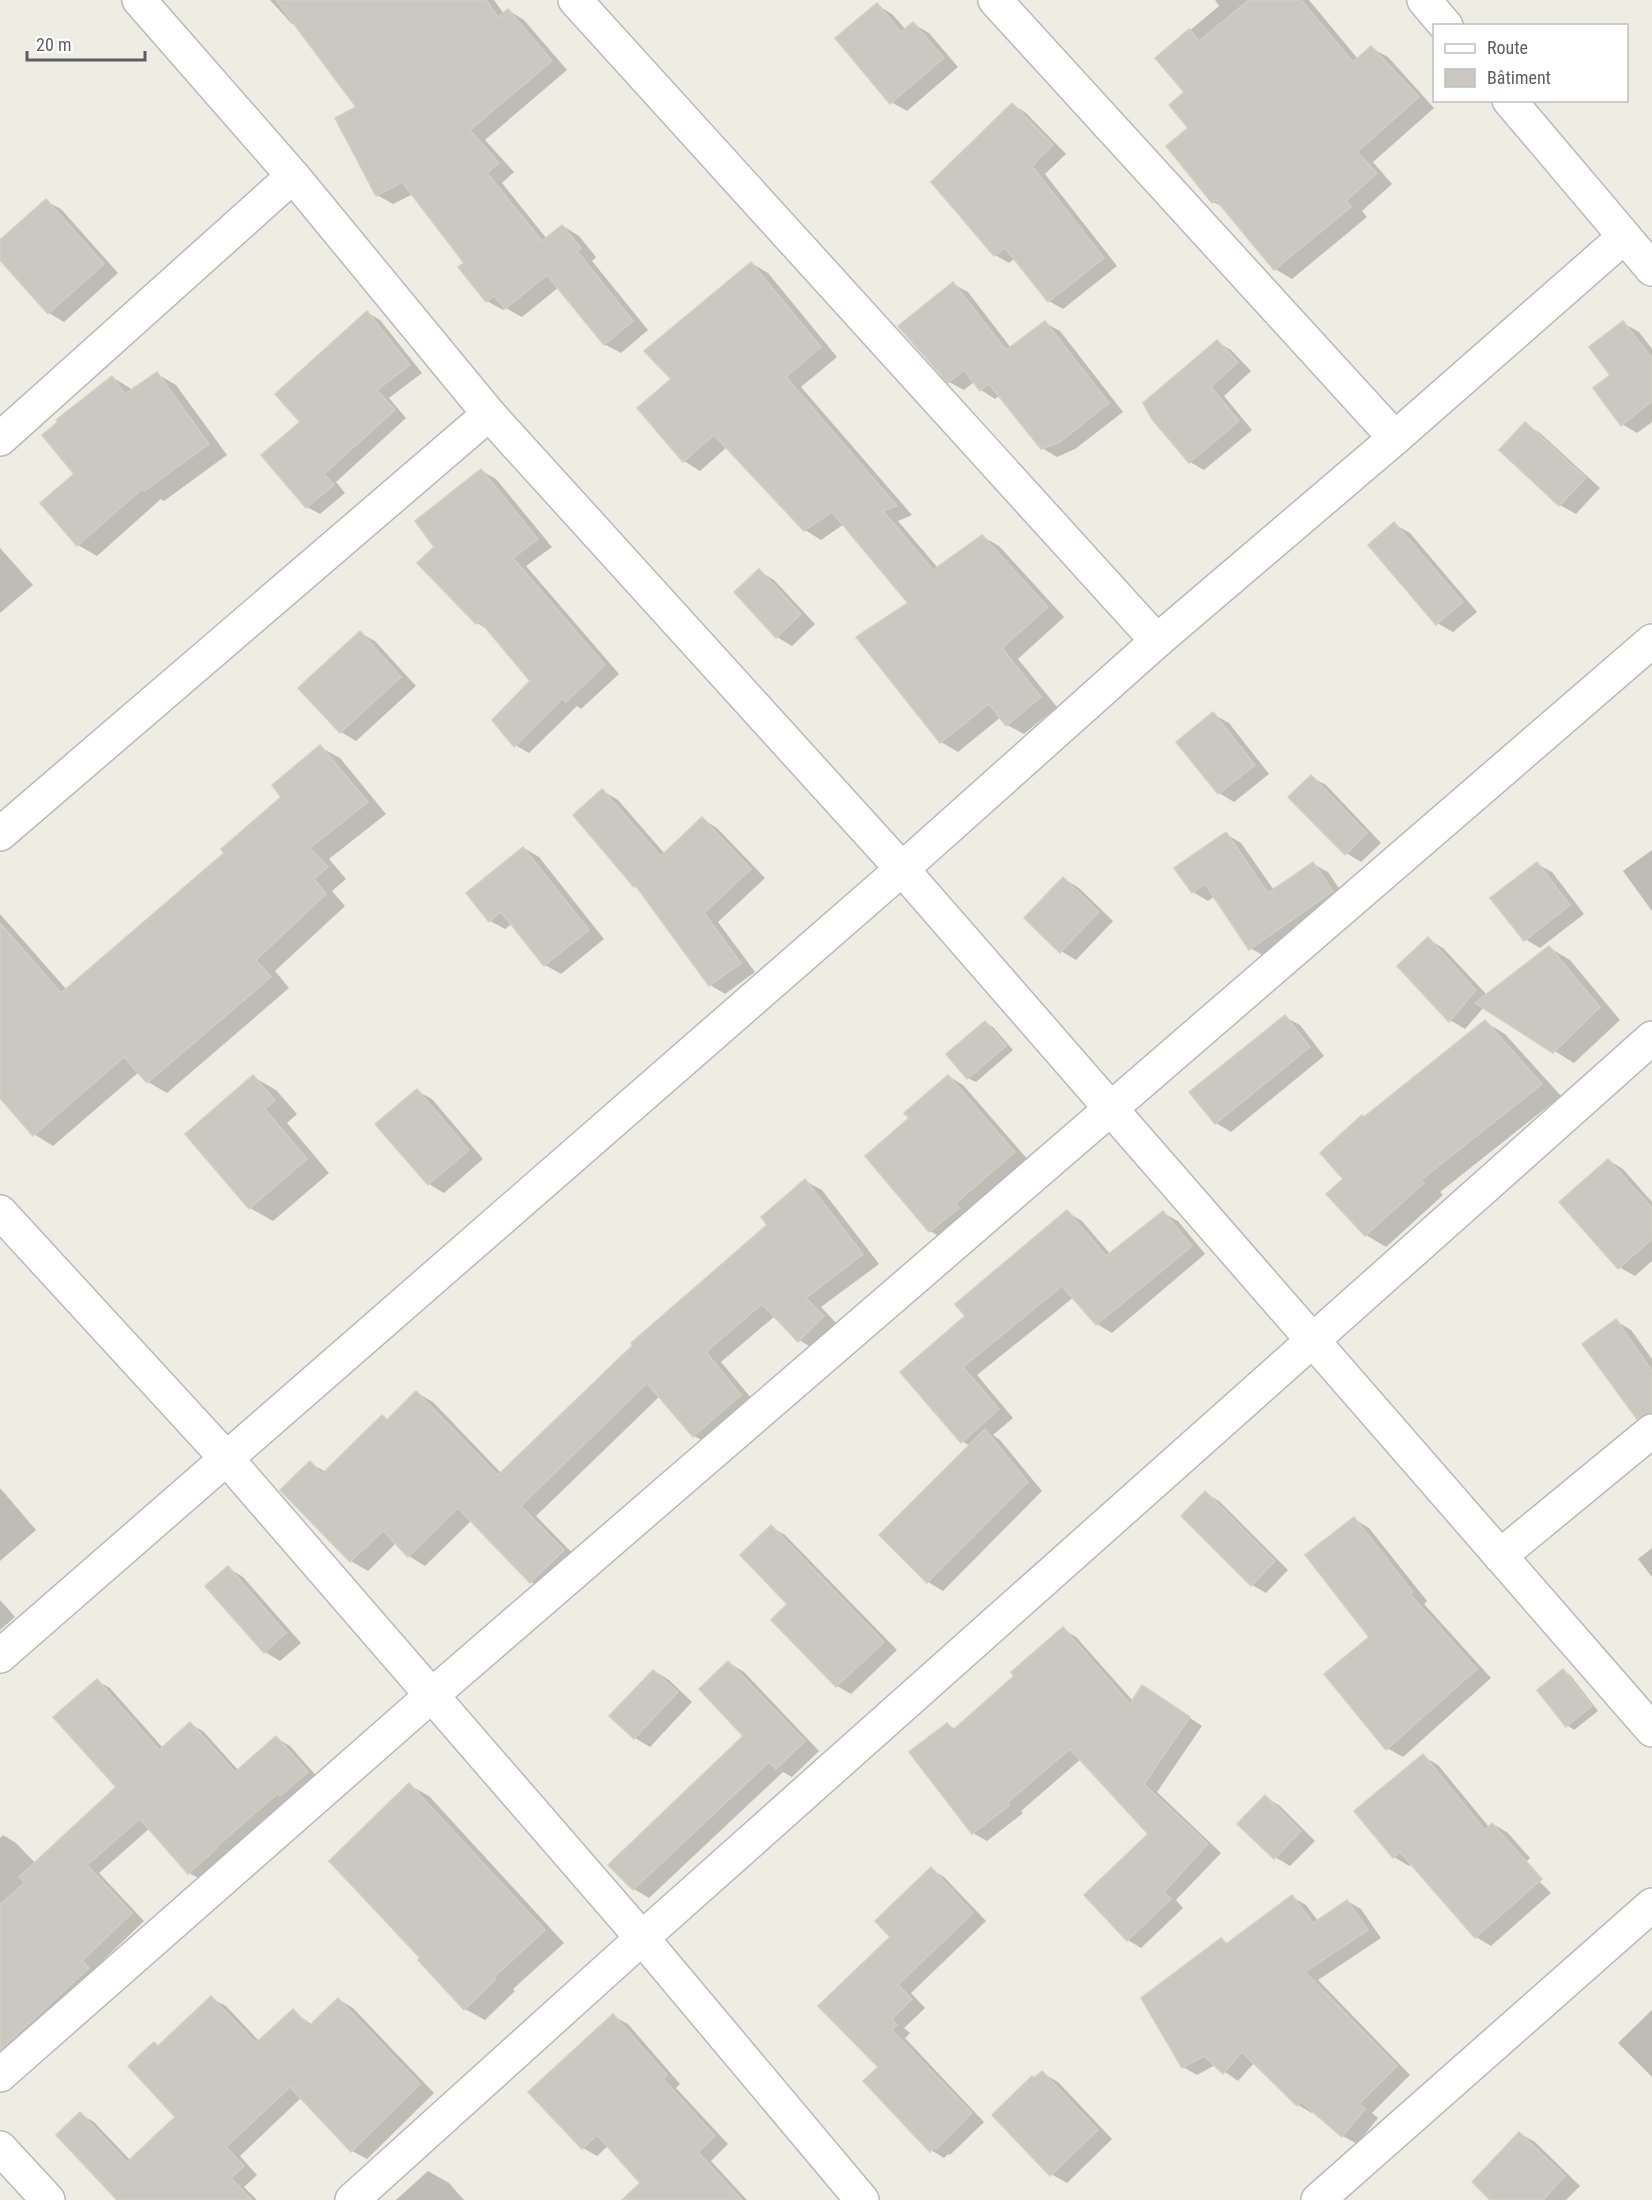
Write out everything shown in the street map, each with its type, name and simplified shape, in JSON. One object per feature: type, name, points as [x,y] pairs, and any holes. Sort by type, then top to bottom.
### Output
[{"type":"street","points":[[139,0],[292,176],[489,414],[902,869],[1652,1730]]},
{"type":"street","points":[[575,0],[1157,640]]},
{"type":"street","points":[[995,0],[1395,438]]},
{"type":"street","points":[[1425,0],[1444,24]]},
{"type":"street","points":[[1511,102],[1652,269]]},
{"type":"street","points":[[0,439],[292,176]]},
{"type":"street","points":[[0,1656],[902,869],[1157,640],[1395,438],[1624,237]]},
{"type":"street","points":[[0,834],[489,414]]},
{"type":"street","points":[[0,2075],[432,1695],[1652,641]]},
{"type":"street","points":[[352,2200],[642,1938],[1652,1038]]},
{"type":"street","points":[[0,1212],[227,1459],[642,1938],[847,2195]]},
{"type":"street","points":[[1500,1556],[1652,1431]]},
{"type":"street","points":[[1318,2200],[1652,1905]]},
{"type":"street","points":[[0,2148],[48,2200]]},
{"type":"building","points":[[276,0],[486,0],[498,17],[508,9],[552,61],[470,130],[499,163],[487,173],[542,241],[562,225],[581,248],[577,251],[633,321],[604,345],[547,275],[505,309],[494,296],[486,302],[458,267],[464,263],[402,182],[376,196],[335,118],[356,107]]},
{"type":"building","points":[[1249,0],[1301,0],[1353,62],[1371,46],[1419,97],[1357,152],[1377,173],[1346,201],[1351,207],[1274,270],[1216,200],[1212,203],[1166,146],[1188,128],[1169,105],[1184,92],[1155,58],[1189,29],[1199,41]]},
{"type":"building","points":[[877,3],[901,32],[913,22],[944,58],[890,104],[835,38]]},
{"type":"building","points":[[1012,103],[1053,145],[1032,166],[1104,258],[1048,302],[1005,248],[994,256],[931,182]]},
{"type":"building","points":[[46,199],[104,264],[48,314],[0,260],[0,240]]},
{"type":"building","points":[[751,262],[821,347],[786,377],[897,506],[883,511],[933,570],[982,535],[1048,607],[1002,648],[1041,697],[1006,726],[989,704],[940,743],[856,637],[908,603],[832,512],[804,531],[714,435],[683,462],[637,408],[671,379],[644,351]]},
{"type":"building","points":[[953,282],[1006,350],[1045,321],[1109,403],[1060,442],[1041,449],[989,384],[980,391],[964,370],[948,383],[898,326]]},
{"type":"building","points":[[367,311],[410,365],[377,390],[395,410],[324,474],[334,485],[306,508],[261,455],[300,422],[275,394]]},
{"type":"building","points":[[1623,321],[1652,358],[1652,401],[1621,426],[1593,388],[1610,375],[1589,347]]},
{"type":"building","points":[[1217,340],[1238,362],[1211,387],[1239,421],[1189,463],[1152,419],[1143,403]]},
{"type":"building","points":[[157,372],[209,444],[144,491],[142,489],[77,546],[40,503],[74,474],[42,435],[58,422],[56,420],[112,376],[125,394]]},
{"type":"building","points":[[1525,422],[1586,478],[1559,506],[1499,450]]},
{"type":"building","points":[[481,469],[538,539],[513,558],[605,665],[566,702],[563,698],[514,747],[492,720],[530,681],[480,621],[476,624],[417,563],[434,547],[415,521]]},
{"type":"building","points":[[1394,522],[1463,602],[1436,625],[1368,545]]},
{"type":"building","points":[[759,569],[801,614],[776,638],[734,592]]},
{"type":"building","points":[[360,631],[401,677],[340,733],[298,688]]},
{"type":"building","points":[[1213,712],[1255,765],[1218,794],[1176,742]]},
{"type":"building","points":[[320,745],[368,802],[310,848],[328,867],[314,879],[326,894],[256,960],[271,977],[147,1083],[124,1057],[33,1136],[0,1098],[0,923],[61,993],[224,853],[221,849],[281,797],[272,785]]},
{"type":"building","points":[[1311,775],[1367,833],[1345,855],[1288,797]]},
{"type":"building","points":[[602,789],[661,856],[702,817],[751,869],[704,913],[741,963],[709,986],[636,886],[634,887],[573,815]]},
{"type":"building","points":[[1226,832],[1268,893],[1313,862],[1333,891],[1249,950],[1205,884],[1192,893],[1174,868]]},
{"type":"building","points":[[523,847],[589,930],[544,966],[501,912],[489,922],[466,893]]},
{"type":"building","points":[[1537,862],[1570,905],[1524,941],[1490,898]]},
{"type":"building","points":[[1063,877],[1099,912],[1060,953],[1024,918]]},
{"type":"building","points":[[1428,937],[1476,990],[1449,1022],[1397,966]]},
{"type":"building","points":[[1549,946],[1600,1007],[1553,1053],[1475,1003]]},
{"type":"building","points":[[1285,1015],[1310,1047],[1215,1124],[1189,1092]]},
{"type":"building","points":[[1485,1020],[1542,1084],[1421,1180],[1424,1183],[1365,1236],[1326,1194],[1343,1179],[1320,1153],[1362,1115],[1364,1117]]},
{"type":"building","points":[[985,1021],[1006,1046],[967,1079],[946,1054]]},
{"type":"building","points":[[253,1075],[275,1100],[265,1109],[307,1159],[249,1209],[185,1134]]},
{"type":"building","points":[[948,1075],[1015,1152],[956,1203],[959,1208],[929,1232],[865,1156],[909,1118],[904,1113]]},
{"type":"building","points":[[417,1089],[469,1150],[428,1185],[375,1124]]},
{"type":"building","points":[[1608,1159],[1652,1208],[1652,1239],[1618,1269],[1559,1202]]},
{"type":"building","points":[[805,1179],[863,1254],[806,1298],[824,1316],[798,1342],[762,1304],[706,1352],[741,1395],[693,1437],[647,1383],[521,1506],[564,1550],[530,1583],[458,1508],[408,1557],[383,1531],[350,1562],[280,1490],[310,1461],[322,1474],[382,1415],[387,1420],[416,1391],[498,1475],[633,1345],[631,1343],[767,1225],[761,1217]]},
{"type":"building","points":[[1067,1210],[1106,1256],[1163,1211],[1192,1246],[1096,1325],[1062,1286],[963,1367],[999,1409],[961,1443],[900,1372],[965,1316],[955,1304]]},
{"type":"building","points":[[1616,1319],[1652,1371],[1652,1413],[1637,1419],[1582,1344]]},
{"type":"building","points":[[985,1429],[1028,1482],[927,1583],[879,1535]]},
{"type":"building","points":[[1205,1491],[1275,1561],[1251,1586],[1181,1516]]},
{"type":"building","points":[[1354,1517],[1413,1592],[1410,1594],[1477,1669],[1386,1750],[1324,1674],[1369,1637],[1305,1555]]},
{"type":"building","points":[[771,1525],[884,1642],[836,1687],[771,1620],[787,1604],[740,1555]]},
{"type":"building","points":[[228,1566],[286,1633],[264,1653],[205,1586]]},
{"type":"building","points":[[1063,1627],[1130,1704],[1142,1685],[1190,1717],[1144,1784],[1208,1844],[1164,1892],[1171,1899],[1127,1941],[1084,1895],[1148,1834],[1070,1749],[1008,1802],[1010,1805],[972,1834],[909,1752],[947,1723],[953,1730],[1014,1676],[1011,1672]]},
{"type":"building","points":[[728,1661],[805,1741],[776,1769],[769,1762],[633,1890],[608,1865],[743,1736],[699,1689]]},
{"type":"building","points":[[1563,1669],[1592,1706],[1566,1727],[1537,1690]]},
{"type":"building","points":[[653,1670],[678,1692],[634,1739],[609,1716]]},
{"type":"building","points":[[97,1679],[159,1750],[190,1722],[235,1772],[276,1736],[308,1772],[280,1796],[278,1793],[188,1874],[140,1819],[87,1865],[132,1913],[82,1961],[89,1968],[0,2050],[0,1905],[25,1882],[19,1877],[116,1787],[53,1717]]},
{"type":"building","points":[[1423,1754],[1485,1830],[1492,1823],[1542,1879],[1475,1938],[1400,1852],[1393,1858],[1354,1811]]},
{"type":"building","points":[[409,1783],[545,1930],[494,1977],[496,1979],[464,2010],[418,1960],[420,1958],[329,1861]]},
{"type":"building","points":[[1265,1795],[1301,1831],[1274,1859],[1237,1824]]},
{"type":"building","points":[[931,1867],[973,1913],[898,1985],[912,1999],[892,2019],[897,2025],[892,2030],[972,2113],[936,2149],[934,2147],[930,2152],[863,2081],[878,2067],[818,2006],[890,1937],[875,1921]]},
{"type":"building","points":[[1292,1895],[1313,1923],[1347,1900],[1368,1930],[1305,1972],[1397,2066],[1359,2104],[1365,2109],[1342,2137],[1301,2102],[1297,2106],[1242,2052],[1223,2074],[1204,2056],[1182,2068],[1141,1998],[1221,1938],[1226,1944]]},
{"type":"building","points":[[211,1996],[256,2043],[293,2009],[309,2026],[338,1998],[420,2084],[351,2152],[290,2087],[226,2147],[244,2166],[231,2178],[252,2200],[117,2200],[56,2135],[80,2112],[127,2162],[175,2117],[128,2066],[154,2042],[158,2046]]},
{"type":"building","points":[[613,2014],[667,2075],[663,2079],[715,2136],[698,2152],[742,2200],[622,2200],[640,2183],[597,2135],[582,2149],[528,2092]]},
{"type":"building","points":[[1042,2071],[1098,2130],[1050,2176],[992,2115],[1032,2076],[1034,2078]]},
{"type":"building","points":[[1519,2132],[1565,2176],[1543,2200],[1490,2200],[1472,2182]]}]
